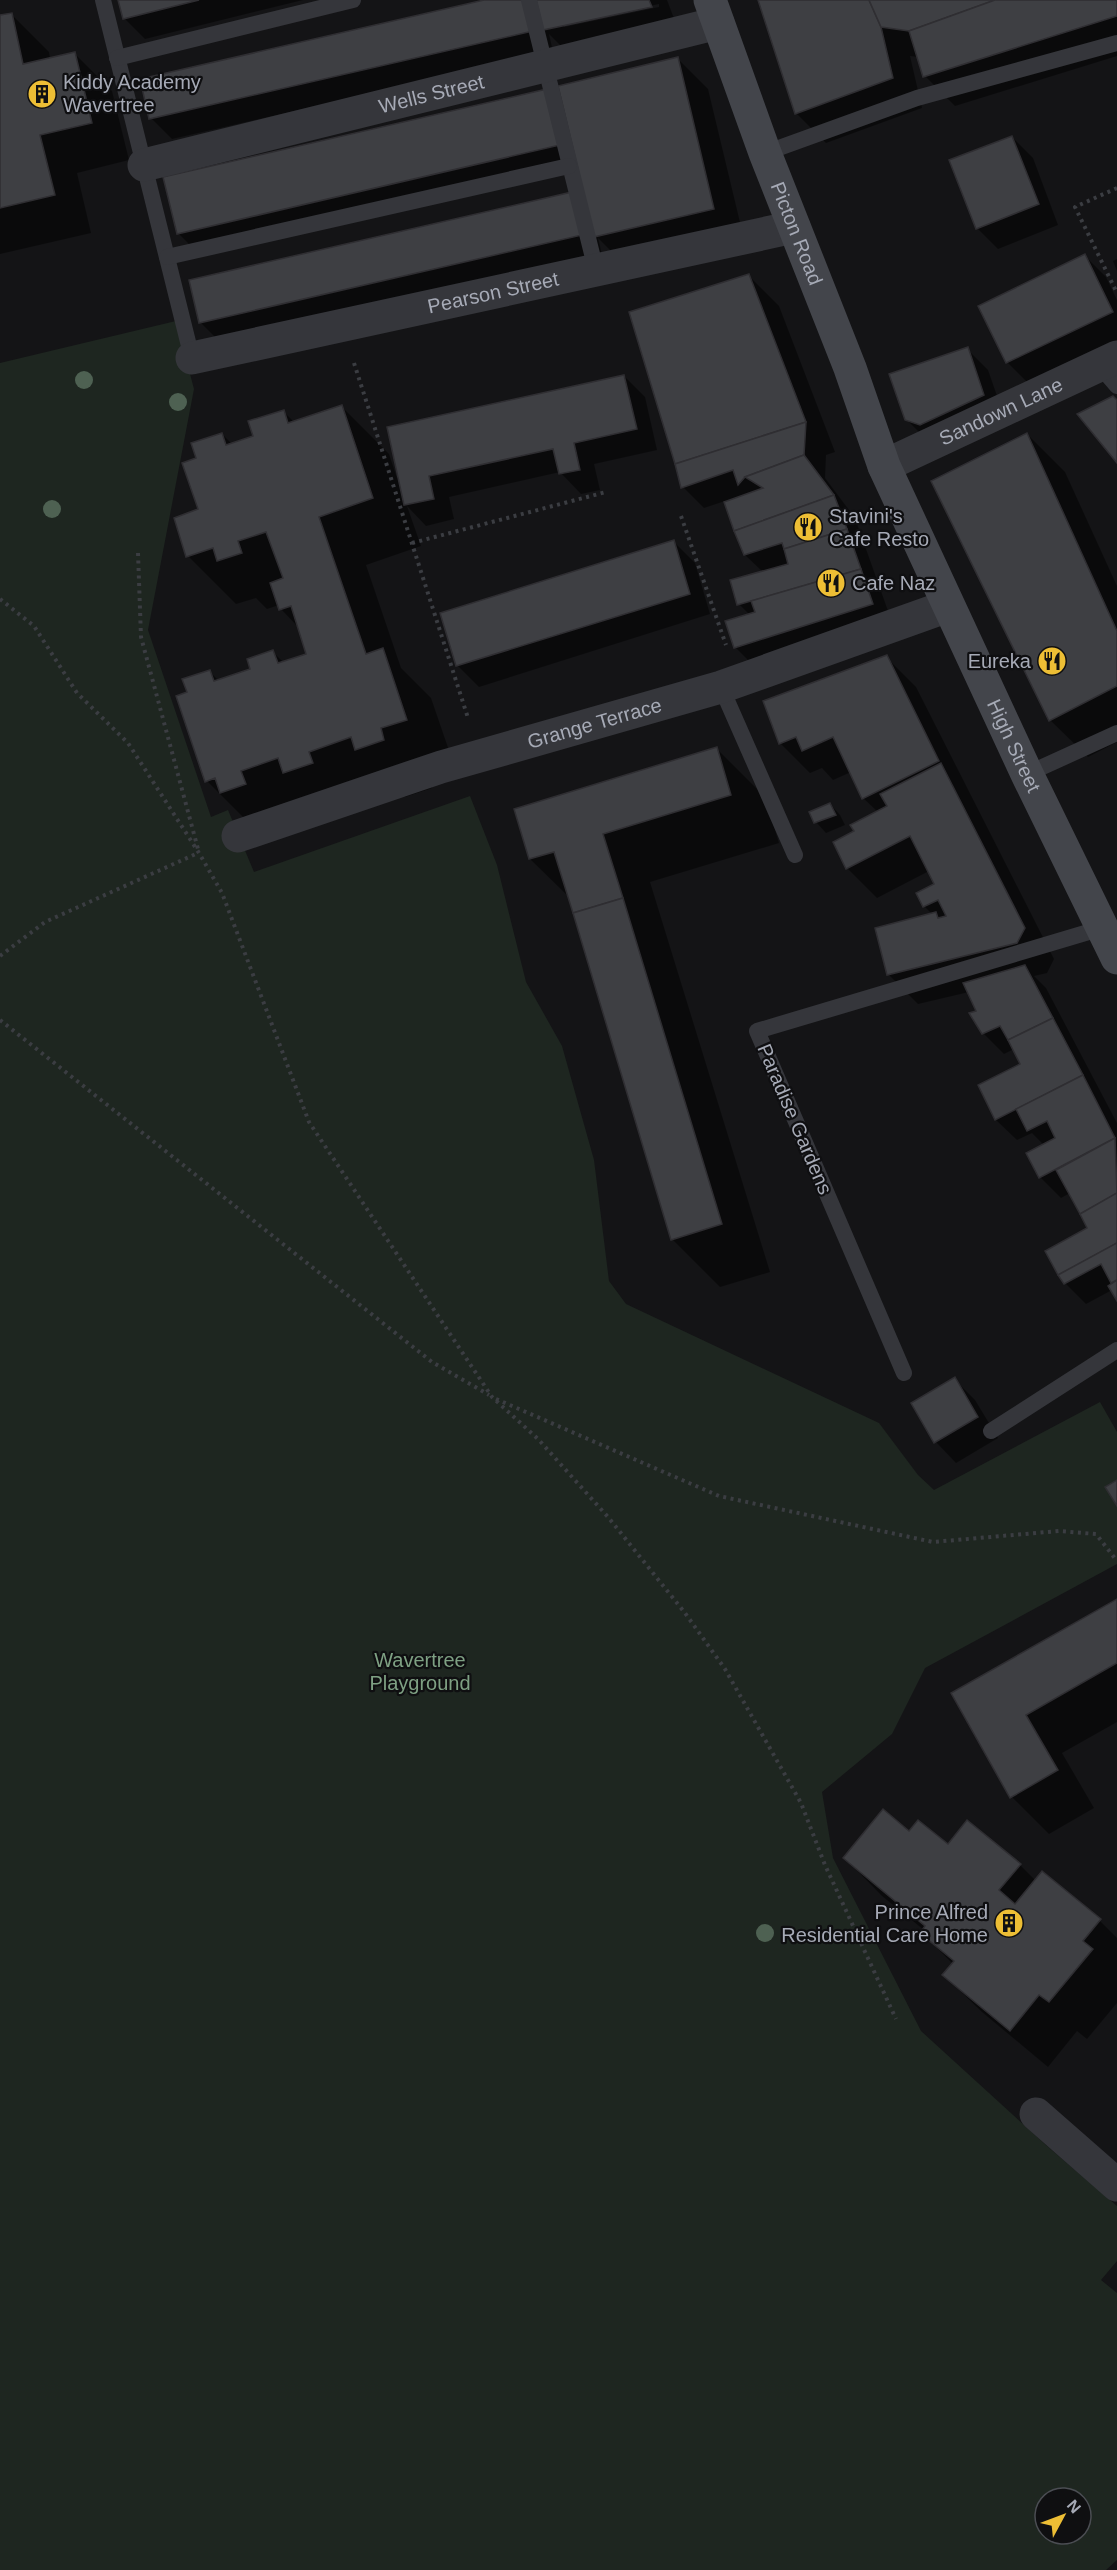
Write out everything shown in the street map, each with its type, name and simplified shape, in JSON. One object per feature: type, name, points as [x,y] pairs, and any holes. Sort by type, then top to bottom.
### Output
[{"type":"main road","name":"Picton Road","points":[[714,11],[765,153],[850,368],[884,466]]},
{"type":"main road","name":"High Street","points":[[884,466],[1027,774],[1112,942]]},
{"type":"street","name":"Wells Street","points":[[144,165],[546,65],[714,11]]},
{"type":"street","name":"Pearson Street","points":[[192,358],[794,227]]},
{"type":"street","name":"Sandown Lane","points":[[884,466],[1111,369]]},
{"type":"street","name":"Grange Terrace","points":[[238,836],[430,771],[730,684],[948,606]]},
{"type":"street","points":[[1036,2114],[1117,2185]]},
{"type":"lane","points":[[103,0],[192,358]]},
{"type":"lane","points":[[117,58],[353,0]]},
{"type":"lane","points":[[529,0],[596,270]]},
{"type":"lane","points":[[765,153],[917,98],[1117,43]]},
{"type":"lane","points":[[167,256],[569,166]]},
{"type":"lane","points":[[730,684],[795,855]]},
{"type":"lane","points":[[1027,774],[1117,733]]},
{"type":"lane","name":"Paradise Gardens","points":[[904,1373],[757,1031],[1112,942]]},
{"type":"lane","points":[[991,1431],[1117,1350]]},
{"type":"path","points":[[1117,188],[1075,207],[1117,292]]},
{"type":"path","points":[[343,325],[480,756]]},
{"type":"path","points":[[412,543],[606,492]]},
{"type":"path","points":[[681,516],[730,684]]},
{"type":"path","points":[[138,553],[141,637],[199,853]]},
{"type":"path","points":[[0,599],[34,626],[77,693],[128,743],[199,853],[222,893],[309,1122],[492,1397],[538,1439],[608,1517],[685,1613],[725,1669],[801,1803],[825,1865],[896,2019]]},
{"type":"path","points":[[0,956],[45,922],[238,836]]},
{"type":"path","points":[[0,1020],[432,1362],[492,1397],[719,1496],[933,1542],[1059,1531],[1096,1534],[1117,1562]]},
{"type":"green space","name":"Wavertree Playground","points":[[176,321],[194,389],[148,630],[211,817],[228,810],[254,872],[470,796],[497,865],[526,982],[562,1046],[594,1160],[609,1281],[626,1304],[879,1423],[918,1475],[934,1490],[1100,1402],[1117,1432],[1117,1564],[925,1668],[892,1734],[822,1792],[833,1858],[921,2031],[1047,2146],[1117,2206],[1117,2261],[1101,2280],[1117,2293],[1117,2560],[1106,2570],[0,2570],[0,363]]},
{"type":"building","points":[[118,0],[199,0],[123,19]]},
{"type":"building","points":[[484,0],[525,0],[533,31],[149,119],[140,79]]},
{"type":"building","points":[[536,0],[649,0],[652,7],[543,30]]},
{"type":"building","points":[[758,0],[869,0],[881,27],[893,78],[795,114]]},
{"type":"building","points":[[869,0],[995,0],[909,31],[881,27]]},
{"type":"building","points":[[995,0],[1117,0],[1117,16],[923,77],[909,31]]},
{"type":"building","name":"Kiddy Academy Wavertree","points":[[12,13],[23,64],[75,52],[92,123],[40,135],[55,195],[0,208],[0,15]]},
{"type":"building","points":[[678,57],[714,209],[594,237],[558,86]]},
{"type":"building","points":[[547,89],[560,145],[177,234],[163,177]]},
{"type":"building","points":[[1012,136],[1039,204],[976,229],[949,160]]},
{"type":"building","points":[[572,192],[582,235],[199,323],[189,280]]},
{"type":"building","points":[[1085,254],[1113,312],[1006,363],[978,306]]},
{"type":"building","points":[[749,274],[806,422],[675,464],[629,312]]},
{"type":"building","points":[[968,347],[984,395],[920,425],[905,420],[889,374]]},
{"type":"building","points":[[624,375],[637,429],[574,443],[580,470],[559,474],[553,449],[429,476],[434,499],[404,505],[387,427]]},
{"type":"building","points":[[1113,396],[1117,400],[1117,463],[1077,414]]},
{"type":"building","points":[[342,405],[373,498],[319,517],[366,654],[383,648],[407,720],[381,728],[384,740],[355,750],[351,737],[309,752],[313,763],[283,773],[278,758],[241,771],[246,784],[220,793],[215,778],[205,782],[176,696],[187,692],[182,679],[210,670],[214,681],[250,669],[247,659],[273,650],[278,663],[306,654],[291,606],[279,610],[270,583],[283,578],[266,532],[238,541],[242,553],[217,561],[213,548],[186,557],[174,518],[198,509],[182,463],[196,458],[191,443],[222,433],[226,445],[253,436],[248,421],[284,410],[288,423]]},
{"type":"building","points":[[806,422],[804,455],[745,477],[738,485],[733,470],[681,488],[675,464]]},
{"type":"building","points":[[1027,433],[1117,631],[1117,686],[1049,721],[931,481]]},
{"type":"building","points":[[804,455],[834,495],[734,531],[724,502],[763,488],[745,477]]},
{"type":"building","points":[[834,495],[847,529],[784,549],[782,543],[744,555],[734,531]]},
{"type":"building","points":[[847,529],[861,569],[737,605],[730,580],[788,564],[784,549]]},
{"type":"building","points":[[674,540],[690,594],[456,666],[440,613]]},
{"type":"building","points":[[861,569],[873,604],[734,648],[725,621],[755,612],[751,601]]},
{"type":"building","points":[[887,655],[939,761],[862,799],[833,737],[802,751],[796,737],[779,744],[763,701]]},
{"type":"building","points":[[717,747],[731,795],[603,834],[623,898],[573,913],[554,852],[529,859],[514,809]]},
{"type":"building","points":[[941,763],[1025,928],[1017,943],[887,975],[875,928],[936,912],[938,918],[946,916],[938,900],[923,907],[916,893],[934,884],[910,836],[846,869],[833,842],[854,831],[850,825],[887,806],[880,794]]},
{"type":"building","points":[[830,803],[836,815],[814,823],[809,812]]},
{"type":"building","points":[[623,898],[722,1224],[671,1240],[573,913]]},
{"type":"building","points":[[1025,965],[1053,1018],[1008,1040],[1000,1026],[982,1034],[969,1013],[976,1011],[963,983]]},
{"type":"building","points":[[1053,1018],[1083,1075],[995,1120],[978,1085],[1020,1064],[1008,1040]]},
{"type":"building","points":[[1083,1075],[1115,1138],[1039,1178],[1026,1153],[1055,1138],[1047,1121],[1027,1131],[1016,1109]]},
{"type":"building","points":[[1115,1138],[1117,1193],[1080,1214],[1056,1170]]},
{"type":"building","points":[[1117,1193],[1117,1243],[1058,1275],[1045,1251],[1087,1228],[1080,1214]]},
{"type":"building","points":[[1117,1243],[1117,1280],[1111,1283],[1101,1264],[1064,1284],[1058,1275]]},
{"type":"building","points":[[1117,1280],[1117,1301],[1108,1286]]},
{"type":"building","points":[[955,1377],[978,1417],[934,1443],[911,1403]]},
{"type":"building","points":[[1117,1480],[1117,1506],[1105,1487]]},
{"type":"building","points":[[1117,1599],[1117,1663],[1026,1715],[1058,1770],[1010,1798],[951,1693]]},
{"type":"building","name":"Prince Alfred Residential Care Home","points":[[883,1809],[909,1831],[918,1820],[948,1844],[967,1820],[1021,1864],[999,1890],[1015,1904],[1042,1871],[1101,1919],[1083,1941],[1093,1949],[1049,2002],[1039,1995],[1010,2031],[942,1975],[954,1961],[920,1933],[925,1926],[843,1858]]},
{"type":"place","name":"Kiddy Academy Wavertree","points":[[42,94]]},
{"type":"place","name":"Stavini's Cafe Resto","points":[[808,527]]},
{"type":"place","name":"Cafe Naz","points":[[831,583]]},
{"type":"place","name":"Eureka","points":[[1052,661]]},
{"type":"place","name":"Prince Alfred Residential Care Home","points":[[1009,1923]]}]
